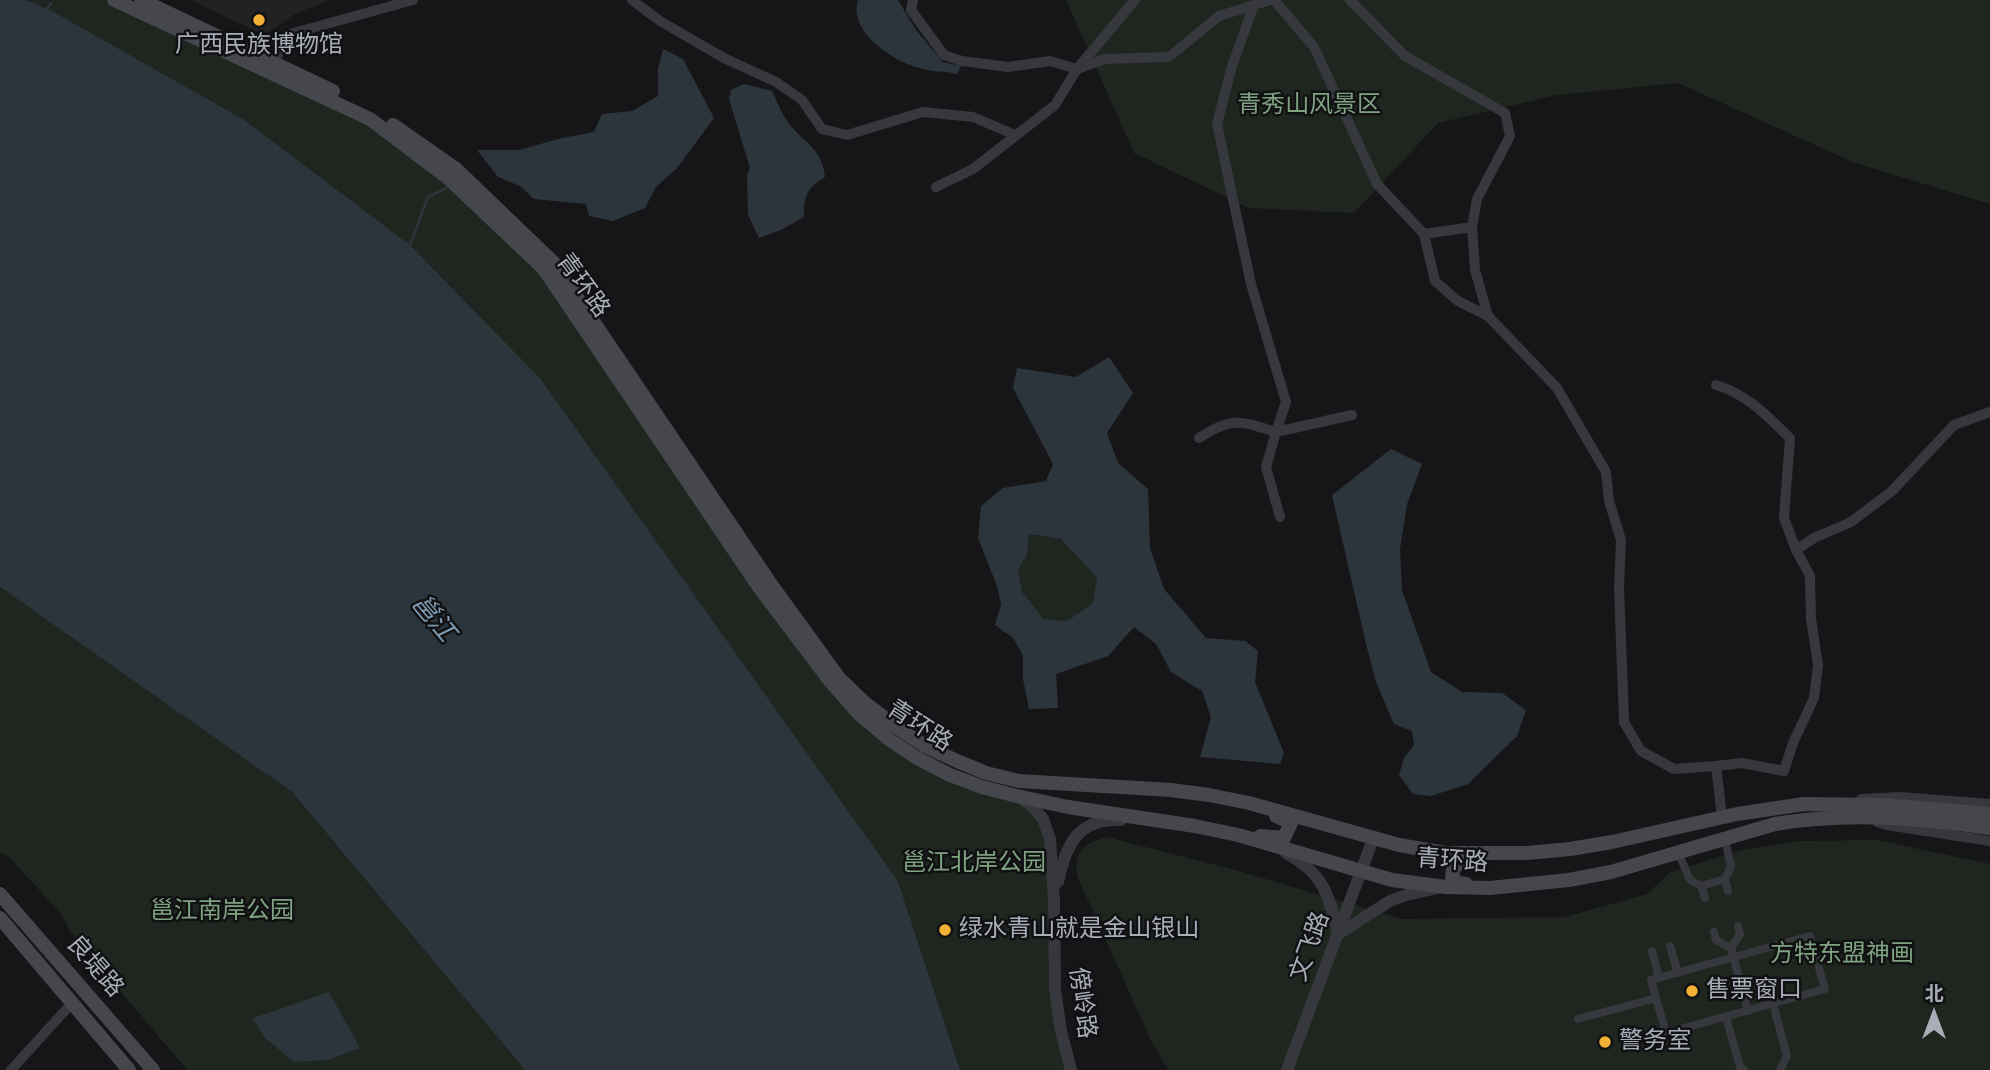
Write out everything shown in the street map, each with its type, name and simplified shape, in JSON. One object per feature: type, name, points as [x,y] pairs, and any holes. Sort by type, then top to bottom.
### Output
[{"type":"main road","name":"青环路","points":[[114,0],[370,118],[448,178],[544,269],[759,587],[830,681],[859,715],[917,758],[950,775],[1017,796],[1238,835],[1392,880],[1446,887],[1490,888],[1569,880],[1611,872],[1775,824],[1799,820],[1905,818],[1990,828]]},
{"type":"main road","name":"青环路","points":[[141,0],[371,109],[456,169],[553,262],[768,580],[839,678],[865,703],[898,728],[925,746],[957,761],[1019,781],[1171,790],[1249,803],[1373,839],[1446,853],[1527,853],[1584,846],[1772,807],[1832,802],[1990,814]]},
{"type":"main road","points":[[1238,835],[1284,838],[1291,823],[1249,803]]},
{"type":"main road","points":[[1489,854],[1457,864],[1452,870],[1452,877],[1458,883],[1490,888]]},
{"type":"main road","name":"良堤路","points":[[0,894],[153,1070]]},
{"type":"main road","name":"良堤路","points":[[0,918],[129,1070]]},
{"type":"street","points":[[274,62],[290,34],[413,0]]},
{"type":"street","points":[[632,0],[660,21],[724,58],[776,82],[802,100],[822,129],[848,135],[923,112],[973,117],[1015,135]]},
{"type":"street","points":[[913,0],[911,10],[944,55],[962,61],[1009,67],[1050,61],[1077,69],[1105,59],[1169,57],[1219,16],[1272,0],[1314,47],[1377,184],[1424,234],[1434,281],[1458,301],[1488,316],[1557,388],[1606,472],[1609,501],[1621,540],[1619,587],[1624,722],[1641,751],[1674,769],[1742,763],[1784,771],[1814,698],[1818,666],[1811,619],[1810,576],[1796,550],[1784,518],[1790,438],[1736,391],[1716,385]]},
{"type":"street","points":[[936,187],[974,169],[1055,104],[1077,69],[1135,0]]},
{"type":"street","points":[[1350,0],[1405,56],[1505,113],[1510,136],[1477,199],[1472,228],[1475,270],[1488,316]]},
{"type":"street","points":[[1254,5],[1232,66],[1217,124],[1251,284],[1286,402],[1266,467],[1280,517]]},
{"type":"street","points":[[1424,234],[1472,228]]},
{"type":"street","points":[[1796,550],[1814,538],[1851,522],[1892,491],[1954,425],[1990,412]]},
{"type":"street","points":[[1199,438],[1221,423],[1244,422],[1276,432],[1352,415]]},
{"type":"street","points":[[1716,766],[1722,817]]},
{"type":"street","points":[[1017,796],[1031,806],[1047,828],[1054,900]]},
{"type":"street","points":[[1832,802],[1882,797],[1990,804]]},
{"type":"street","points":[[1863,817],[1887,825],[1990,841]]},
{"type":"street","points":[[1054,900],[1063,858],[1076,835],[1095,822],[1110,819],[1162,821]]},
{"type":"street","name":"文飞路","points":[[1287,1070],[1373,839]]},
{"type":"street","points":[[1725,839],[1731,867],[1725,879],[1728,891]]},
{"type":"street","points":[[1272,845],[1300,860],[1320,878],[1338,934],[1390,901],[1446,887]]},
{"type":"street","points":[[1678,852],[1690,880],[1702,886],[1725,879]]},
{"type":"street","points":[[1702,886],[1705,898]]},
{"type":"street","name":"傍岭路","points":[[1054,900],[1055,990],[1061,1031],[1071,1070]]},
{"type":"street","points":[[1731,948],[1740,934],[1738,926]]},
{"type":"street","points":[[1714,932],[1716,940],[1731,948],[1748,1011]]},
{"type":"street","points":[[1811,936],[1825,989],[1666,1033],[1651,980],[1734,958],[1811,936]]},
{"type":"street","points":[[1670,946],[1678,973]]},
{"type":"street","points":[[1652,951],[1659,978]]},
{"type":"street","points":[[1578,1019],[1656,998]]},
{"type":"street","points":[[11,1070],[71,1004]]},
{"type":"street","points":[[1773,1004],[1787,1056],[1780,1070]]},
{"type":"street","points":[[1726,1017],[1740,1067],[1744,1070]]},
{"type":"shaded area","name":"广西民族博物馆","points":[[190,0],[331,0],[296,13],[264,33]]},
{"type":"green space","name":"邕江北岸公园","points":[[26,0],[114,0],[370,119],[544,269],[830,681],[917,758],[1017,796],[1043,819],[1053,947],[1071,1070],[960,1070],[898,881],[540,378],[410,245],[243,119],[52,11]]},
{"type":"green space","name":"青秀山风景区","points":[[1066,0],[1990,0],[1990,204],[1855,163],[1678,83],[1557,95],[1438,123],[1354,213],[1249,208],[1134,153]]},
{"type":"green space","points":[[1029,534],[1059,539],[1098,577],[1093,603],[1067,621],[1044,619],[1022,592],[1018,570],[1027,555]]},
{"type":"green space","name":"邕江南岸公园","points":[[0,587],[292,792],[525,1070],[187,1070],[71,933],[62,915],[10,858],[0,852]]},
{"type":"green space","name":"方特东盟神画","points":[[1107,837],[1235,870],[1402,919],[1565,917],[1647,894],[1670,872],[1742,850],[1799,841],[1877,840],[1990,864],[1990,1070],[1168,1070],[1151,1041],[1078,878],[1077,862],[1082,850],[1092,842]]},
{"type":"water","name":"邕江","points":[[0,0],[26,0],[52,11],[243,119],[410,245],[540,378],[898,881],[960,1070],[525,1070],[292,792],[0,587]]},
{"type":"water","points":[[858,0],[898,0],[916,30],[943,62],[961,66],[957,74],[919,68],[886,52],[866,34],[860,23]]},
{"type":"water","points":[[663,49],[683,59],[714,118],[677,168],[656,187],[645,208],[613,221],[589,216],[586,204],[534,199],[520,186],[498,177],[477,150],[519,150],[594,132],[602,114],[632,111],[658,96],[658,69]]},
{"type":"water","points":[[744,84],[772,91],[788,122],[816,152],[825,177],[807,193],[804,217],[759,238],[748,215],[747,175],[750,168],[729,99],[731,90]]},
{"type":"water","points":[[1109,357],[1133,393],[1107,433],[1118,463],[1148,489],[1150,548],[1164,589],[1206,638],[1245,641],[1258,651],[1255,682],[1284,753],[1280,764],[1200,757],[1211,717],[1202,691],[1171,672],[1156,644],[1134,627],[1108,656],[1056,674],[1058,708],[1029,709],[1023,679],[1023,655],[1013,638],[995,625],[1001,605],[997,586],[978,538],[981,506],[1003,488],[1046,481],[1053,464],[1013,388],[1017,368],[1076,377]],"holes":[[[1029,534],[1060,539],[1097,577],[1093,603],[1067,621],[1044,619],[1022,592],[1018,570],[1027,555]]]},
{"type":"water","points":[[1391,449],[1422,464],[1407,504],[1400,549],[1402,590],[1431,672],[1462,692],[1502,693],[1526,710],[1517,736],[1468,784],[1431,796],[1413,794],[1399,775],[1404,758],[1414,745],[1412,731],[1394,724],[1376,682],[1332,495]]},
{"type":"water","points":[[329,992],[360,1048],[328,1060],[294,1062],[265,1038],[253,1018]]},
{"type":"waterway","points":[[47,9],[51,3]]},
{"type":"waterway","points":[[410,245],[428,197],[447,188]]},
{"type":"place","name":"广西民族博物馆","points":[[259,20]]},
{"type":"place","name":"绿水青山就是金山银山","points":[[945,930]]},
{"type":"place","name":"售票窗口","points":[[1692,991]]},
{"type":"place","name":"警务室","points":[[1605,1042]]}]
